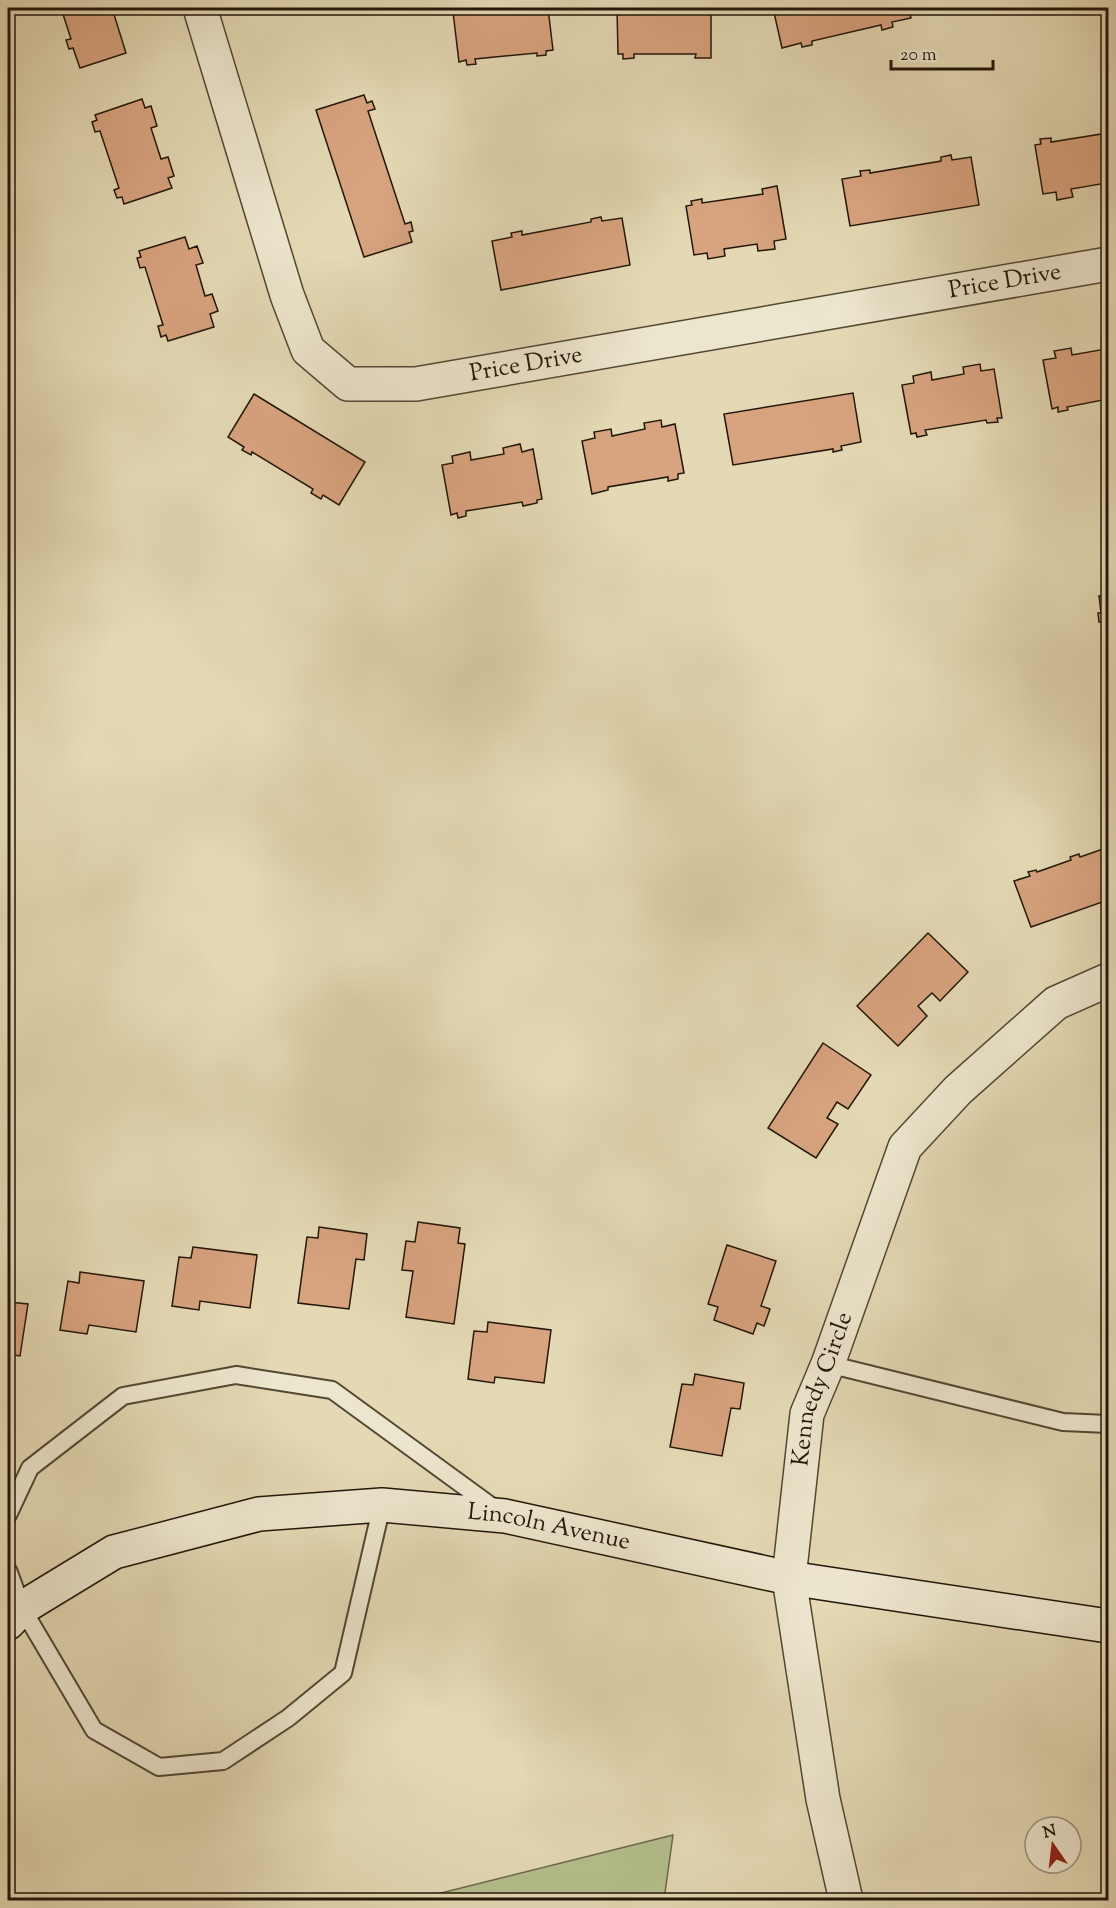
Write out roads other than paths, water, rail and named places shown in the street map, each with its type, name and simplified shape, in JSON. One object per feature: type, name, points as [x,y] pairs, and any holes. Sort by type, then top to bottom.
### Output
[{"type":"street","name":"Price Drive","points":[[200,8],[287,295],[308,350],[348,384],[416,384],[1108,264]]},
{"type":"street","name":"Kennedy Circle","points":[[846,1900],[823,1799],[789,1578],[807,1414],[828,1364],[905,1147],[958,1090],[1056,1003],[1108,980]]},
{"type":"street","name":"Lincoln Avenue","points":[[15,1616],[114,1552],[259,1514],[382,1505],[505,1516],[789,1578],[1108,1626]]},
{"type":"lane","points":[[828,1364],[1063,1422],[1108,1424]]},
{"type":"lane","points":[[8,1515],[30,1468],[123,1396],[236,1375],[333,1390],[505,1516]]},
{"type":"lane","points":[[8,1570],[15,1616],[94,1730],[159,1767],[223,1761],[288,1718],[343,1673],[382,1505]]}]
